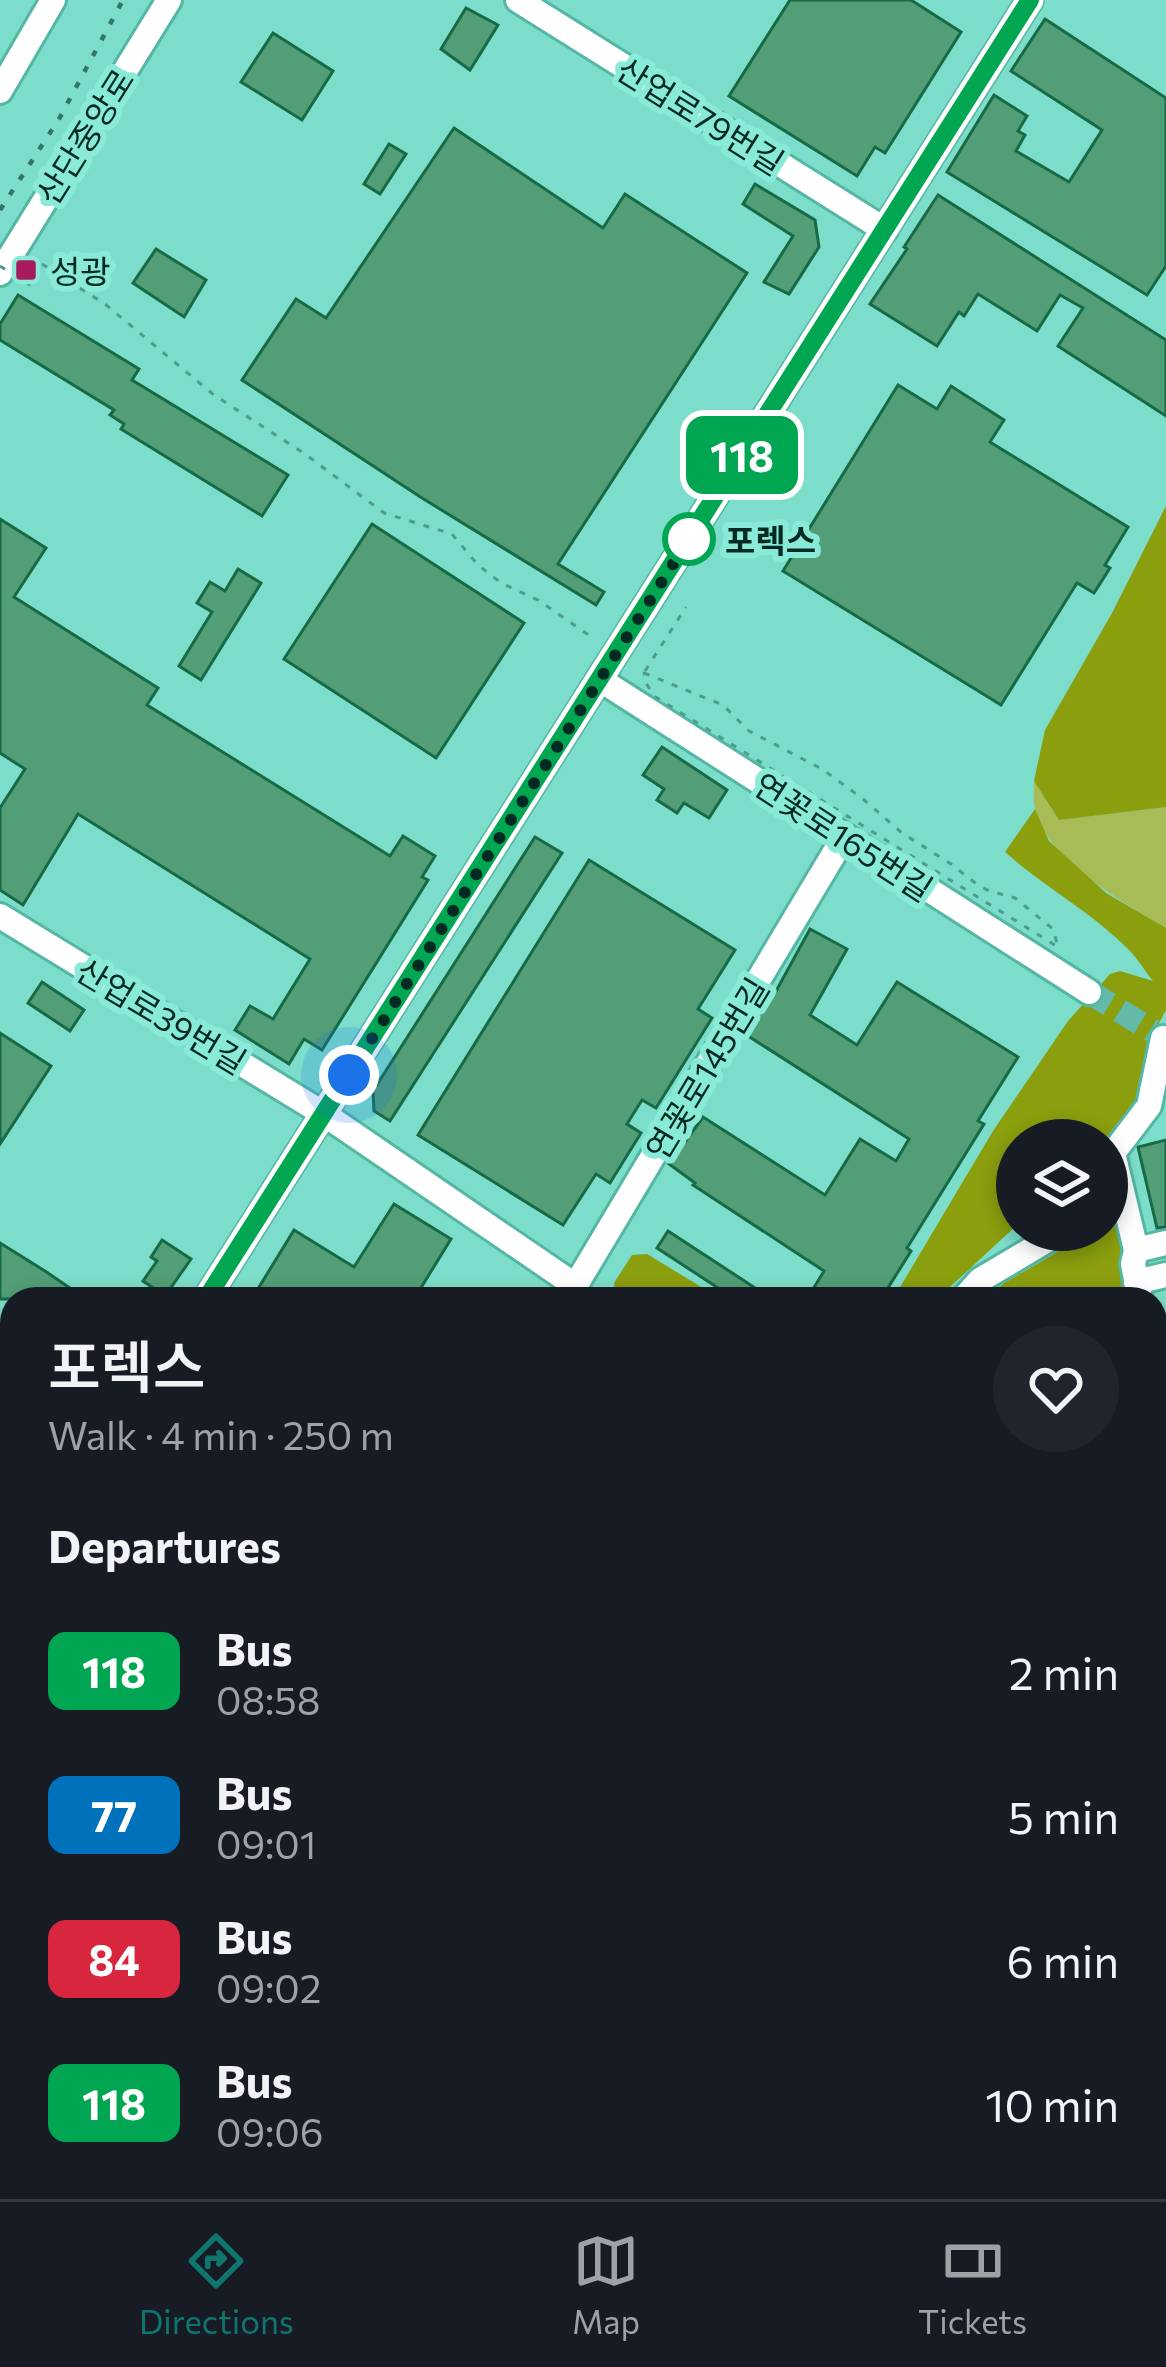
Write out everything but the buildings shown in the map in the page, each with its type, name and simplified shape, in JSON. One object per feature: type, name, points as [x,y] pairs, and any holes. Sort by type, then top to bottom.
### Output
[{"type":"street","points":[[0,91],[53,0]]},
{"type":"street","name":"산단중앙로","points":[[0,269],[169,0]]},
{"type":"street","name":"산업로79번길","points":[[518,0],[885,230]]},
{"type":"street","points":[[214,1287],[1030,0]]},
{"type":"street","name":"연꽃로165번길","points":[[599,680],[1088,992]]},
{"type":"street","name":"연꽃로145번길","points":[[574,1287],[844,837]]},
{"type":"street","name":"산업로39번길","points":[[0,916],[324,1114],[564,1287]]},
{"type":"street","points":[[1128,1133],[1149,1106],[1161,1036]]},
{"type":"street","points":[[1128,1221],[1136,1250],[1132,1264],[1137,1287]]},
{"type":"street","points":[[1136,1250],[1166,1243]]},
{"type":"street","points":[[974,1287],[1029,1251]]},
{"type":"path","points":[[42,264],[105,304],[214,394],[384,513],[452,533],[489,574],[590,635]]},
{"type":"path","points":[[0,269],[38,290]]},
{"type":"path","points":[[644,673],[723,705],[749,731],[822,769],[902,833],[974,882],[1015,898],[1053,929],[1058,946],[654,695],[644,673],[686,607]]},
{"type":"green space","points":[[1166,506],[1166,807],[1059,820],[1034,781],[1045,730]]},
{"type":"green space","points":[[1034,781],[1059,820],[1166,807],[1166,928],[1089,878],[1055,846],[1035,809]]},
{"type":"green space","points":[[1035,809],[1049,841],[1106,893],[1166,928],[1166,1010],[1146,1048],[1149,1061],[1144,1086],[1120,1119],[1001,1119],[1068,1021],[1110,974],[1120,971],[1153,981],[1115,936],[1005,852]]},
{"type":"green space","points":[[996,1127],[996,1244],[950,1287],[900,1287]]},
{"type":"green space","points":[[1123,1251],[1126,1287],[1000,1287],[1056,1253]]},
{"type":"green space","points":[[647,1254],[701,1287],[614,1287],[632,1255]]},
{"type":"tunnel","points":[[1089,992],[1153,1031]]},
{"type":"railway","points":[[0,210],[59,119],[123,0]]},
{"type":"bus line","name":"118","points":[[214,1287],[1030,0]]},
{"type":"place","name":"성광","points":[[26,270]]},
{"type":"place","name":"포렉스","points":[[689,539]]},
{"type":"route","points":[[349,1075],[689,539]]}]
